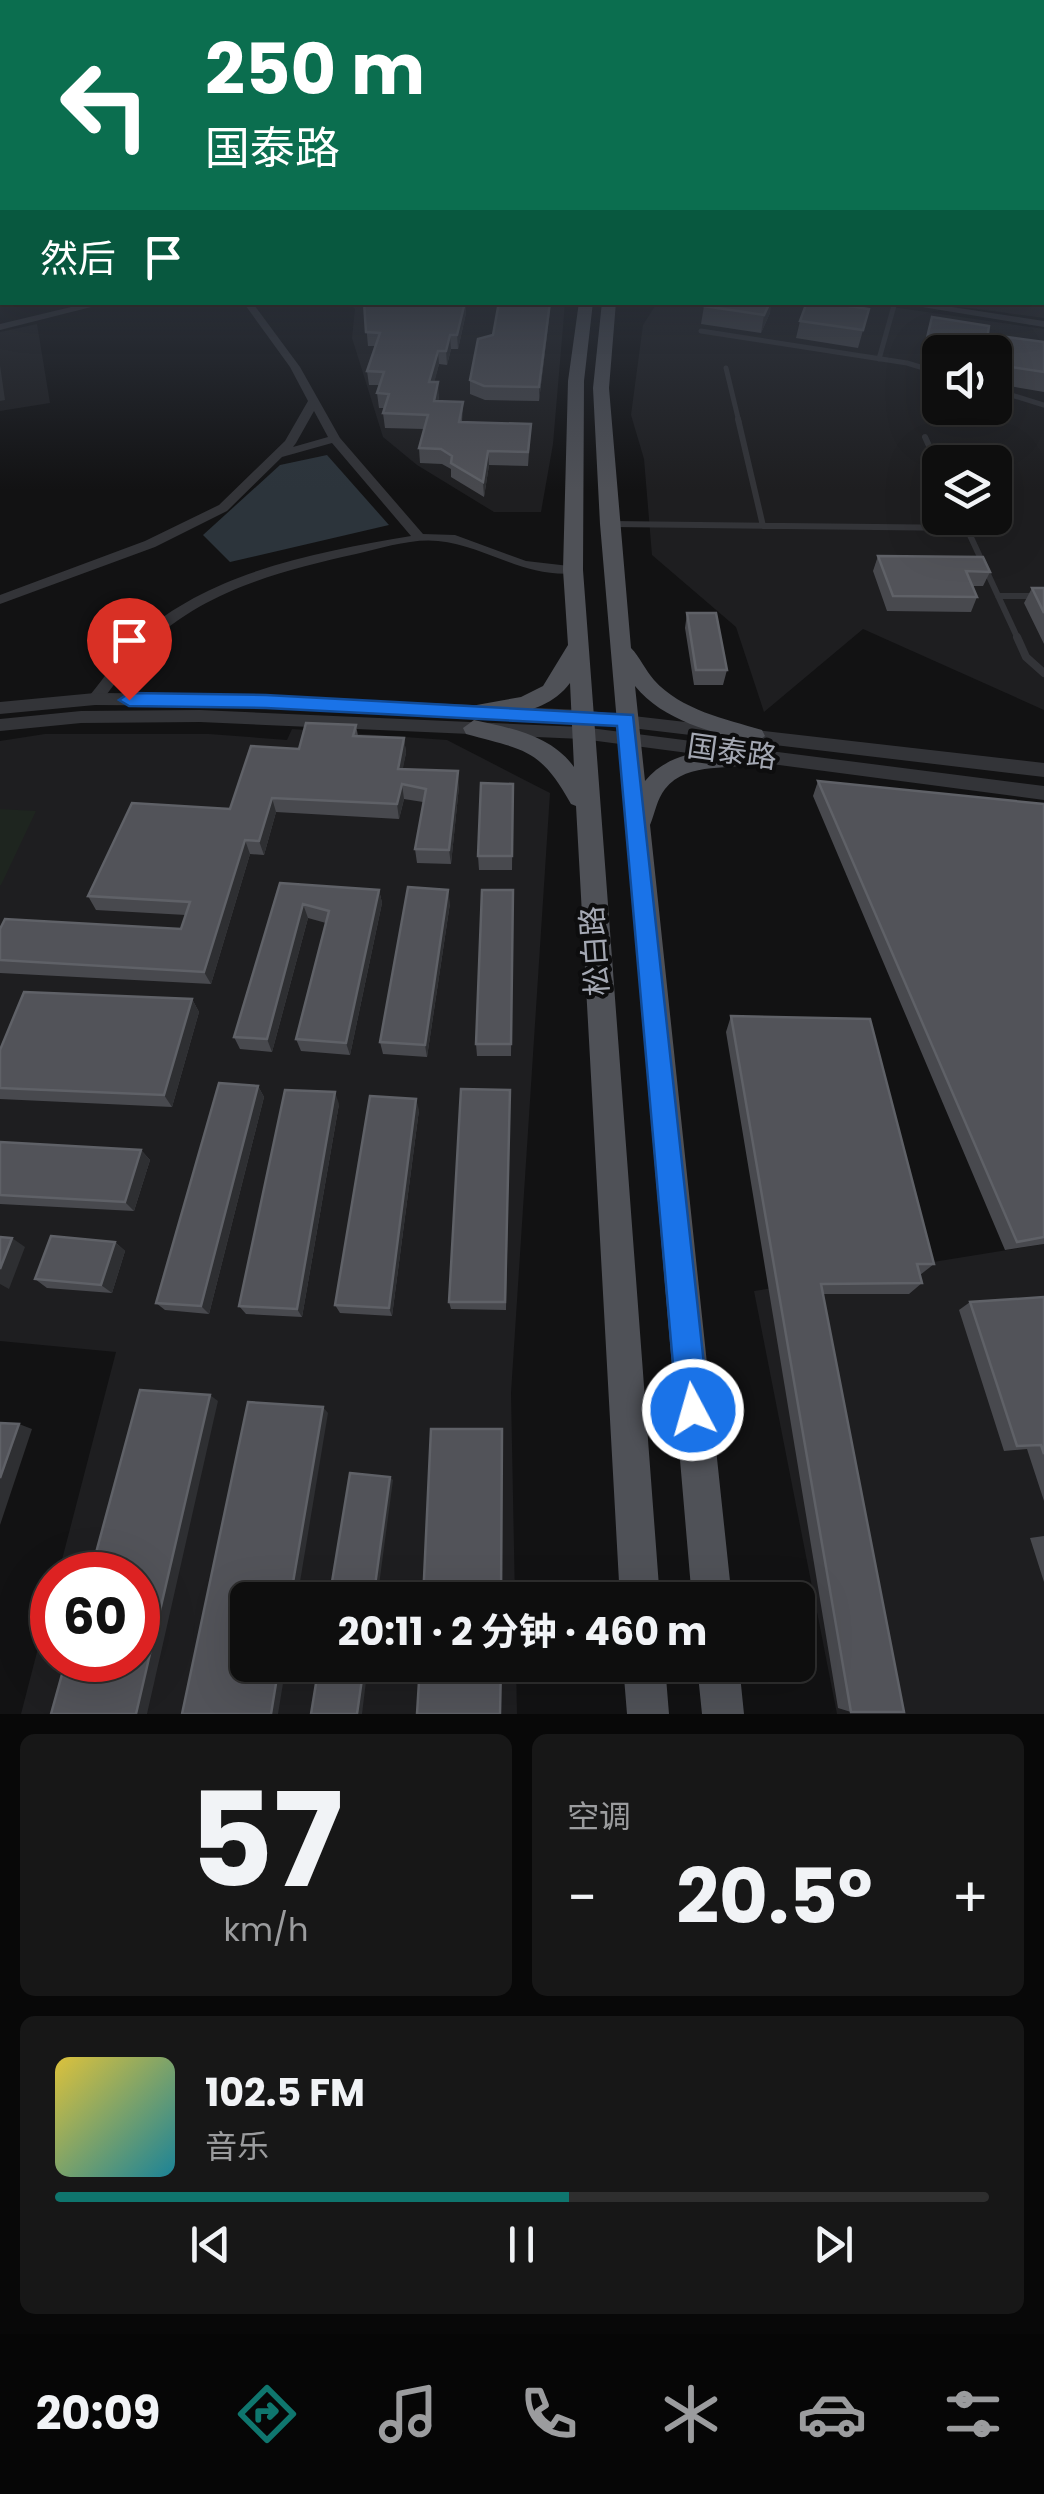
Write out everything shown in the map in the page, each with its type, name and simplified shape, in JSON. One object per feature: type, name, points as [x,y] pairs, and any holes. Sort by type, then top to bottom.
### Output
[{"type":"main road","name":"松白路","points":[[595,330],[576,382],[573,570],[586,818],[639,1582]]},
{"type":"main road","name":"松白路","points":[[603,330],[601,388],[618,632],[710,1582]]},
{"type":"main road","points":[[476,719],[528,704],[556,690],[568,670],[576,621]]},
{"type":"main road","points":[[618,632],[632,668],[657,698],[754,746]]},
{"type":"main road","points":[[476,719],[553,755],[574,783],[586,818]]},
{"type":"main road","points":[[636,840],[644,804],[658,778],[692,760],[754,746]]},
{"type":"main road","points":[[645,1682],[648,1714]]},
{"type":"main road","points":[[720,1682],[723,1714]]},
{"type":"street","points":[[268,330],[295,367],[335,439],[420,538]]},
{"type":"street","points":[[0,600],[150,544],[222,508],[300,432],[314,401]]},
{"type":"street","points":[[279,454],[335,439]]},
{"type":"street","points":[[94,700],[146,638],[224,590],[262,575],[420,538],[445,536],[502,560],[573,570]]},
{"type":"street","name":"国泰路","points":[[0,708],[94,700],[582,724],[754,746],[1044,794]]},
{"type":"street","name":"国泰路","points":[[0,725],[81,716],[476,719]]},
{"type":"street","name":"国泰路","points":[[754,746],[1044,770]]},
{"type":"lane","points":[[879,358],[887,330]]},
{"type":"lane","points":[[701,331],[879,358],[922,369]]},
{"type":"lane","points":[[726,368],[763,526]]},
{"type":"lane","points":[[1012,395],[1044,405]]},
{"type":"lane","points":[[925,437],[929,445]]},
{"type":"lane","points":[[609,524],[922,528]]},
{"type":"lane","points":[[970,535],[1026,658],[1044,674]]},
{"type":"lane","points":[[998,596],[1044,596]]},
{"type":"shaded area","points":[[38,330],[50,403],[0,411],[0,332]]},
{"type":"shaded area","points":[[353,330],[563,330],[553,444],[541,512],[494,512],[417,465],[383,437]]},
{"type":"shaded area","points":[[642,330],[1044,330],[1044,710],[863,629],[764,712],[736,627],[652,555],[644,459],[631,415]]},
{"type":"shaded area","points":[[327,455],[389,525],[230,562],[203,535],[280,465]]},
{"type":"shaded area","points":[[292,729],[447,740],[550,793],[511,1393],[515,1582],[230,1582],[230,1682],[516,1682],[517,1714],[21,1714],[30,1679],[160,1682],[160,1552],[64,1552],[116,1352],[0,1341],[0,741],[45,734],[209,734],[287,740]]},
{"type":"shaded area","points":[[0,809],[36,811],[1,885],[0,885]]},
{"type":"shaded area","points":[[1044,1244],[1044,1714],[837,1714],[815,1602],[815,1582],[811,1582],[754,1291]]},
{"type":"building","points":[[458,330],[457,335],[450,335],[446,351],[438,351],[429,382],[438,382],[434,401],[463,402],[459,422],[531,424],[528,452],[488,451],[483,482],[451,463],[452,456],[441,449],[419,448],[428,415],[383,413],[389,394],[377,393],[384,372],[367,371],[380,333],[366,332]]},
{"type":"building","points":[[494,330],[546,330],[539,387],[484,386],[470,380],[478,339],[493,335]]},
{"type":"building","points":[[929,330],[988,330],[988,335],[928,335]]},
{"type":"building","points":[[1012,338],[1044,342],[1044,372],[1012,367]]},
{"type":"building","points":[[878,556],[983,557],[990,572],[966,571],[977,597],[893,596]]},
{"type":"building","points":[[1032,588],[1044,588],[1044,613]]},
{"type":"building","points":[[687,613],[716,613],[727,670],[696,670]]},
{"type":"building","points":[[306,723],[356,725],[353,736],[404,738],[398,769],[458,771],[449,850],[415,849],[426,789],[402,784],[397,804],[272,798],[259,841],[245,840],[204,972],[0,960],[0,929],[5,919],[181,929],[190,902],[88,896],[132,803],[230,809],[251,746],[299,749]]},
{"type":"building","points":[[818,781],[1044,804],[1044,1237],[1017,1242]]},
{"type":"building","points":[[481,783],[513,784],[512,856],[478,856]]},
{"type":"building","points":[[280,883],[379,890],[346,1043],[296,1039],[329,911],[303,904],[267,1039],[234,1037]]},
{"type":"building","points":[[408,887],[448,890],[425,1045],[380,1042]]},
{"type":"building","points":[[482,890],[513,890],[511,1044],[476,1044]]},
{"type":"building","points":[[24,992],[192,999],[164,1095],[0,1088],[0,1050]]},
{"type":"building","points":[[731,1016],[870,1019],[934,1264],[917,1264],[922,1283],[821,1284],[904,1712],[851,1712]]},
{"type":"building","points":[[219,1083],[258,1086],[201,1306],[156,1303]]},
{"type":"building","points":[[461,1089],[510,1090],[505,1302],[449,1302]]},
{"type":"building","points":[[285,1090],[335,1092],[297,1309],[239,1306]]},
{"type":"building","points":[[370,1096],[416,1099],[389,1308],[335,1305]]},
{"type":"building","points":[[0,1142],[141,1150],[125,1202],[0,1195]]},
{"type":"building","points":[[51,1236],[115,1242],[101,1285],[35,1279]]},
{"type":"building","points":[[0,1237],[12,1238],[0,1269]]},
{"type":"building","points":[[1044,1297],[1044,1454],[1041,1445],[1017,1446],[970,1302]]},
{"type":"building","points":[[140,1390],[210,1395],[160,1611],[160,1552],[96,1552]]},
{"type":"building","points":[[248,1402],[323,1407],[293,1582],[230,1582],[230,1682],[276,1682],[271,1714],[182,1714]]},
{"type":"building","points":[[0,1423],[19,1424],[0,1478]]},
{"type":"building","points":[[431,1429],[502,1429],[501,1582],[424,1582]]},
{"type":"building","points":[[350,1473],[390,1477],[375,1582],[332,1582]]},
{"type":"building","points":[[60,1682],[143,1682],[136,1714],[51,1714]]},
{"type":"building","points":[[316,1682],[362,1682],[357,1714],[311,1714]]},
{"type":"building","points":[[419,1682],[501,1682],[500,1714],[417,1714]]},
{"type":"route","points":[[129,700],[233,700],[626,720],[693,1410]]}]
